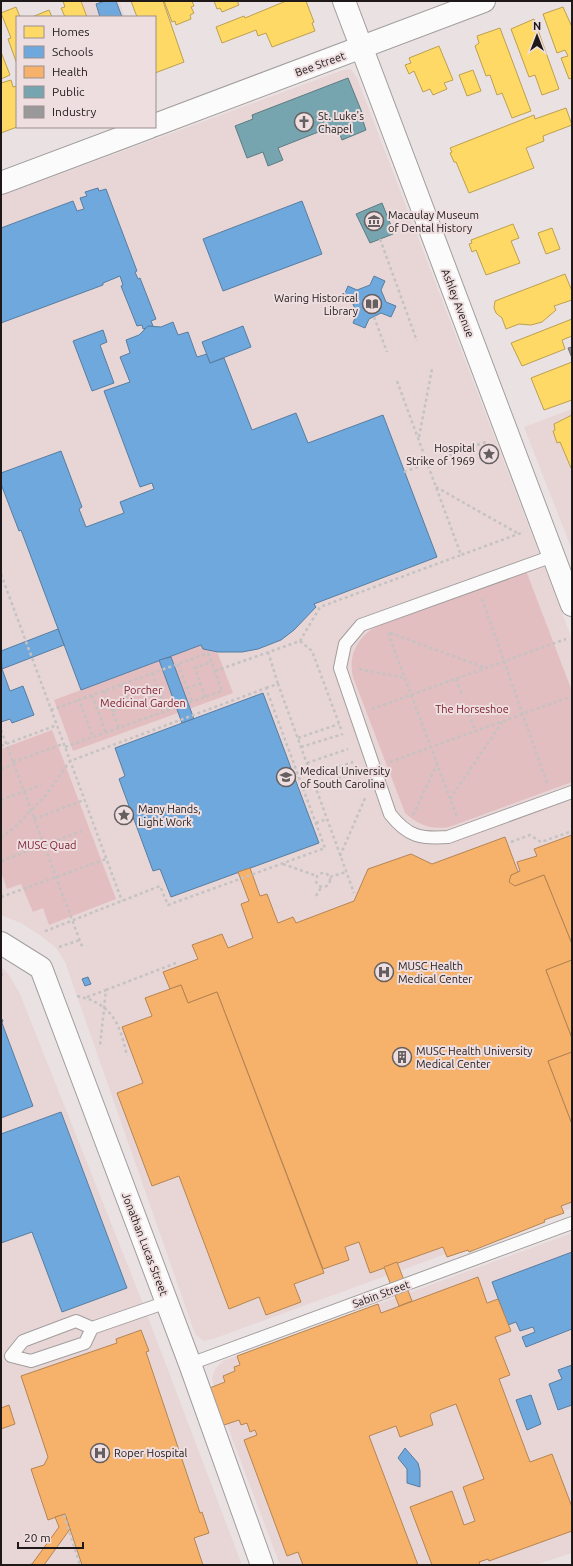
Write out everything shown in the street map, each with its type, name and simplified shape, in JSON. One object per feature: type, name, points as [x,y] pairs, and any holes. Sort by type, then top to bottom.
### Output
[{"type":"street","name":"Ashley Avenue","points":[[344,1],[572,605]]},
{"type":"street","name":"Bee Street","points":[[156,125],[484,1]]},
{"type":"street","points":[[1,183],[147,128]]},
{"type":"street","name":"Jonathan Lucas Street","points":[[1,943],[41,968],[190,1364],[262,1565]]},
{"type":"lane","points":[[553,556],[362,625],[346,644],[340,666],[346,689],[390,814],[400,827],[405,830],[417,836],[430,838],[448,837],[572,792]]},
{"type":"lane","name":"Sabin Street","points":[[190,1364],[572,1224]]},
{"type":"lane","points":[[6,1355],[23,1341],[76,1321],[92,1328],[167,1302]]},
{"type":"lane","points":[[6,1355],[32,1361],[85,1343],[92,1328]]},
{"type":"path","points":[[380,239],[417,341]]},
{"type":"path","points":[[374,317],[387,352]]},
{"type":"path","points":[[418,438],[432,369]]},
{"type":"path","points":[[398,381],[461,555]]},
{"type":"path","points":[[404,472],[490,440]]},
{"type":"path","points":[[436,487],[520,534]]},
{"type":"path","points":[[215,671],[300,641],[320,607],[525,532]]},
{"type":"path","points":[[1,574],[122,902]]},
{"type":"path","points":[[477,584],[553,799]]},
{"type":"path","points":[[462,832],[388,632],[486,668]]},
{"type":"path","points":[[366,711],[566,639]]},
{"type":"path","points":[[300,641],[312,651],[345,739]]},
{"type":"path","points":[[268,652],[278,684],[354,893]]},
{"type":"path","points":[[1,769],[13,763],[106,733],[222,690],[208,653],[51,710]]},
{"type":"path","points":[[205,697],[195,668],[212,662]]},
{"type":"path","points":[[178,664],[192,701]]},
{"type":"path","points":[[340,666],[405,678]]},
{"type":"path","points":[[152,673],[167,711]]},
{"type":"path","points":[[456,679],[462,694]]},
{"type":"path","points":[[187,688],[201,683]]},
{"type":"path","points":[[122,684],[129,704]]},
{"type":"path","points":[[1,838],[32,811],[59,779],[70,761],[278,684]]},
{"type":"path","points":[[43,932],[160,886],[168,905],[326,848],[266,688]]},
{"type":"path","points":[[104,690],[119,728]]},
{"type":"path","points":[[112,711],[160,693]]},
{"type":"path","points":[[92,695],[106,733]]},
{"type":"path","points":[[387,764],[572,696]]},
{"type":"path","points":[[79,700],[93,737]]},
{"type":"path","points":[[469,714],[475,731]]},
{"type":"path","points":[[450,799],[504,721]]},
{"type":"path","points":[[298,738],[339,724]]},
{"type":"path","points":[[1,746],[57,725]]},
{"type":"path","points":[[1,730],[83,950]]},
{"type":"path","points":[[301,748],[343,734]]},
{"type":"path","points":[[347,744],[359,778]]},
{"type":"path","points":[[307,763],[348,749]]},
{"type":"path","points":[[311,776],[353,762]]},
{"type":"path","points":[[405,830],[437,764]]},
{"type":"path","points":[[315,786],[357,772]]},
{"type":"path","points":[[1,800],[41,785]]},
{"type":"path","points":[[340,856],[366,796],[364,790]]},
{"type":"path","points":[[34,819],[84,800]]},
{"type":"path","points":[[316,823],[327,820]]},
{"type":"path","points":[[1,862],[82,831]]},
{"type":"path","points":[[511,842],[530,835],[542,842],[572,831]]},
{"type":"path","points":[[1,897],[106,858]]},
{"type":"path","points":[[282,864],[318,876],[323,873],[327,874],[330,878]]},
{"type":"path","points":[[330,878],[346,872]]},
{"type":"path","points":[[318,876],[317,883],[322,886]]},
{"type":"path","points":[[316,896],[322,886],[329,884],[330,878]]},
{"type":"path","points":[[59,947],[80,940]]},
{"type":"path","points":[[86,997],[176,963]]},
{"type":"path","points":[[1,976],[4,970]]},
{"type":"path","points":[[100,1046],[106,990]]},
{"type":"path","points":[[77,996],[86,997],[104,1008],[117,1021],[127,1056]]},
{"type":"path","points":[[64,1515],[80,1565]]},
{"type":"shaded area","points":[[82,1],[119,1],[125,16],[88,16]]},
{"type":"shaded area","name":"Medical University of South Carolina","points":[[351,69],[357,78],[572,639],[572,1208],[213,1339],[203,1341],[195,1334],[65,962],[56,948],[41,936],[21,923],[1,915],[1,196],[343,70]]},
{"type":"shaded area","points":[[572,409],[572,550],[524,427]]},
{"type":"shaded area","name":"Roper Hospital","points":[[1,966],[9,975],[20,994],[138,1291],[242,1565],[1,1565]]},
{"type":"shaded area","points":[[572,1233],[572,1553],[535,1565],[280,1565],[215,1393],[212,1378],[215,1369],[223,1361]]},
{"type":"green space","name":"The Horseshoe","points":[[525,568],[572,691],[572,782],[449,827],[436,828],[425,826],[415,821],[405,813],[353,677],[352,660],[354,652],[361,639],[381,623]]},
{"type":"green space","name":"Porcher Medicinal Garden","points":[[213,641],[233,693],[73,751],[54,700]]},
{"type":"green space","name":"MUSC Quad","points":[[52,730],[116,899],[49,925],[43,908],[33,912],[21,884],[7,889],[1,872],[1,749]]},
{"type":"building: Homes","points":[[63,1],[81,1],[87,16],[65,16],[61,8],[65,7]]},
{"type":"building: Homes","points":[[131,1],[163,1],[184,62],[156,73],[156,16],[137,16]]},
{"type":"building: Homes","points":[[164,1],[192,1],[194,6],[191,7],[194,13],[190,15],[191,19],[176,25],[175,21],[172,22]]},
{"type":"building: Homes","points":[[214,1],[237,1],[239,5],[222,12],[220,8],[217,9]]},
{"type":"building: Homes","points":[[286,1],[306,1],[314,22],[312,23],[315,31],[272,47],[266,33],[258,36],[256,30],[222,43],[216,27],[244,16],[245,18]]},
{"type":"building: Homes","points":[[16,7],[20,16],[16,16],[16,61],[8,39],[11,38],[1,13]]},
{"type":"building: Homes","points":[[563,7],[572,27],[572,78],[569,79],[561,58],[568,56],[565,50],[557,53],[543,14]]},
{"type":"building: Homes","points":[[49,10],[52,16],[34,16]]},
{"type":"building: Homes","points":[[534,19],[559,89],[542,95],[535,75],[529,77],[511,29]]},
{"type":"building: Homes","points":[[500,28],[531,111],[512,118],[502,93],[497,95],[490,75],[486,76],[475,46],[479,43],[477,36]]},
{"type":"building: Homes","points":[[439,46],[453,80],[444,83],[447,89],[433,95],[430,89],[423,92],[414,71],[409,74],[405,65],[411,63],[409,58]]},
{"type":"building: Homes","points":[[1,52],[10,75],[1,79]]},
{"type":"building: Homes","points":[[473,70],[481,91],[467,96],[459,75]]},
{"type":"building: Homes","points":[[11,80],[13,87],[16,86],[16,127],[1,133],[1,83]]},
{"type":"building: Homes","points":[[566,108],[572,125],[543,136],[544,141],[526,148],[534,168],[469,193],[456,162],[454,162],[450,153],[452,152],[450,148],[534,115],[535,119]]},
{"type":"building: Homes","points":[[513,224],[519,238],[511,241],[520,263],[486,275],[476,250],[472,252],[469,244],[472,243],[471,240]]},
{"type":"building: Homes","points":[[552,228],[560,249],[546,254],[538,233]]},
{"type":"building: Homes","points":[[565,274],[572,291],[572,300],[554,306],[556,310],[542,322],[531,325],[519,324],[506,329],[502,318],[496,313],[494,308],[495,301]]},
{"type":"building: Homes","points":[[572,319],[572,336],[562,340],[565,349],[522,366],[511,343]]},
{"type":"building: Homes","points":[[572,362],[572,400],[544,410],[531,378]]},
{"type":"building: Homes","points":[[572,415],[571,468],[560,442],[557,443],[553,431],[555,430],[554,424]]},
{"type":"building: Schools","points":[[105,1],[116,1],[122,16],[100,16],[96,4]]},
{"type":"building: Schools","points":[[98,188],[99,191],[106,189],[137,271],[135,272],[138,279],[140,278],[156,319],[151,321],[153,326],[143,329],[142,325],[137,326],[121,286],[123,285],[120,276],[103,283],[103,285],[1,323],[1,228],[73,201],[77,211],[84,209],[80,198],[87,196],[85,192]]},
{"type":"building: Schools","points":[[302,201],[322,254],[223,291],[203,239]]},
{"type":"building: Schools","name":"Waring Historical Library","points":[[374,276],[385,281],[381,290],[386,302],[396,306],[391,317],[381,313],[369,319],[365,328],[353,323],[357,313],[352,302],[343,298],[348,286],[357,290],[370,285]]},
{"type":"building: Schools","points":[[173,322],[178,335],[188,332],[197,357],[207,354],[210,363],[224,358],[252,430],[296,413],[308,443],[383,415],[437,557],[314,604],[316,607],[294,630],[281,640],[258,649],[242,652],[218,652],[203,649],[201,645],[81,690],[21,530],[19,531],[1,484],[1,473],[61,451],[82,507],[79,509],[86,527],[124,513],[120,502],[154,489],[152,483],[140,487],[104,391],[130,382],[120,357],[130,353],[126,340],[139,335],[148,326],[161,327]]},
{"type":"building: Schools","points":[[243,326],[251,347],[210,363],[202,342]]},
{"type":"building: Schools","points":[[103,330],[107,342],[100,345],[114,383],[92,391],[73,341]]},
{"type":"building: Schools","points":[[58,629],[64,645],[2,669],[1,651]]},
{"type":"building: Schools","points":[[171,657],[194,719],[182,723],[159,660]]},
{"type":"building: Schools","points":[[1,666],[10,691],[23,686],[34,715],[12,723],[10,719],[1,722]]},
{"type":"building: Schools","points":[[263,693],[319,843],[171,897],[160,869],[153,871],[119,779],[125,776],[115,748]]},
{"type":"building: Schools","points":[[88,977],[91,984],[85,986],[82,979]]},
{"type":"building: Schools","points":[[1,1019],[3,1020],[2,1023],[33,1106],[1,1118]]},
{"type":"building: Schools","points":[[61,1112],[127,1288],[62,1312],[32,1232],[1,1243],[1,1134]]},
{"type":"building: Schools","points":[[572,1252],[572,1329],[526,1347],[522,1337],[535,1332],[533,1327],[520,1331],[516,1322],[508,1325],[492,1282]]},
{"type":"building: Schools","points":[[572,1365],[572,1405],[558,1410],[549,1384],[562,1379],[558,1370]]},
{"type":"building: Schools","points":[[531,1395],[541,1424],[527,1430],[516,1400]]},
{"type":"building: Schools","points":[[405,1448],[418,1463],[420,1471],[420,1487],[407,1483],[407,1469],[398,1458]]},
{"type":"building: Health","points":[[572,835],[572,944],[544,875],[515,886],[510,884],[508,880],[511,875],[520,871],[517,862],[537,856],[534,849]]},
{"type":"building: Health","name":"MUSC Health University Medical Center","points":[[505,837],[518,872],[511,875],[509,882],[515,886],[544,875],[572,944],[572,960],[546,970],[572,1038],[572,1052],[548,1061],[572,1124],[572,1202],[561,1206],[564,1213],[469,1252],[468,1250],[447,1257],[443,1247],[370,1273],[359,1242],[345,1247],[349,1260],[323,1269],[217,992],[188,1003],[181,985],[170,989],[163,972],[198,959],[192,945],[222,934],[228,948],[253,938],[241,904],[249,901],[238,872],[250,868],[260,896],[267,894],[278,923],[293,917],[296,923],[354,901],[368,869],[411,854],[432,864]]},
{"type":"building: Health","points":[[572,960],[572,1038],[546,970]]},
{"type":"building: Health","points":[[181,985],[188,1003],[217,992],[324,1273],[294,1284],[301,1302],[266,1315],[259,1297],[229,1309],[179,1176],[152,1186],[117,1093],[143,1083],[122,1027],[152,1016],[145,998]]},
{"type":"building: Health","points":[[572,1052],[572,1124],[548,1061]]},
{"type":"building: Health","points":[[397,1262],[412,1301],[399,1306],[384,1267]]},
{"type":"building: Health","points":[[478,1277],[487,1303],[498,1299],[511,1331],[495,1337],[510,1375],[499,1379],[530,1462],[552,1454],[572,1507],[572,1531],[489,1561],[488,1559],[479,1562],[480,1565],[432,1565],[410,1507],[452,1491],[464,1525],[475,1521],[463,1487],[484,1479],[456,1404],[432,1413],[430,1415],[433,1425],[400,1437],[396,1426],[369,1436],[418,1565],[303,1565],[298,1552],[287,1556],[244,1440],[257,1435],[255,1430],[250,1432],[247,1423],[241,1425],[239,1420],[221,1426],[207,1389],[225,1382],[223,1376],[235,1371],[234,1367],[240,1365],[237,1356],[378,1304],[381,1313]]},
{"type":"building: Health","points":[[141,1330],[149,1351],[146,1352],[200,1513],[202,1512],[209,1533],[194,1538],[203,1565],[82,1565],[65,1514],[48,1520],[31,1469],[44,1465],[48,1457],[21,1376],[117,1343],[116,1339]]},
{"type":"building: Health","points":[[9,1405],[15,1424],[1,1429],[1,1408]]},
{"type":"building: Health","points":[[65,1514],[70,1529],[44,1565],[27,1565],[32,1564],[59,1527],[55,1517]]},
{"type":"building: Public","name":"St. Luke's Chapel","points":[[348,78],[363,115],[361,115],[366,130],[342,140],[336,125],[278,148],[283,160],[268,166],[263,152],[247,158],[235,126],[253,119],[252,115]]},
{"type":"building: Public","name":"Macaulay Museum of Dental History","points":[[382,203],[393,234],[370,243],[356,214]]},
{"type":"building: Industry","points":[[572,347],[572,358],[568,348]]},
{"type":"place","name":"St. Luke's Chapel","points":[[304,122]]},
{"type":"place","name":"Macaulay Museum of Dental History","points":[[374,221]]},
{"type":"place","name":"Waring Historical Library","points":[[372,304]]},
{"type":"place","name":"Hospital Strike of 1969","points":[[489,454]]},
{"type":"place","name":"Medical University of South Carolina","points":[[286,777]]},
{"type":"place","name":"Many Hands, Light Work","points":[[124,815]]},
{"type":"place","name":"MUSC Health Medical Center","points":[[384,972]]},
{"type":"place","name":"MUSC Health University Medical Center","points":[[402,1057]]},
{"type":"place","name":"Roper Hospital","points":[[100,1453]]}]
